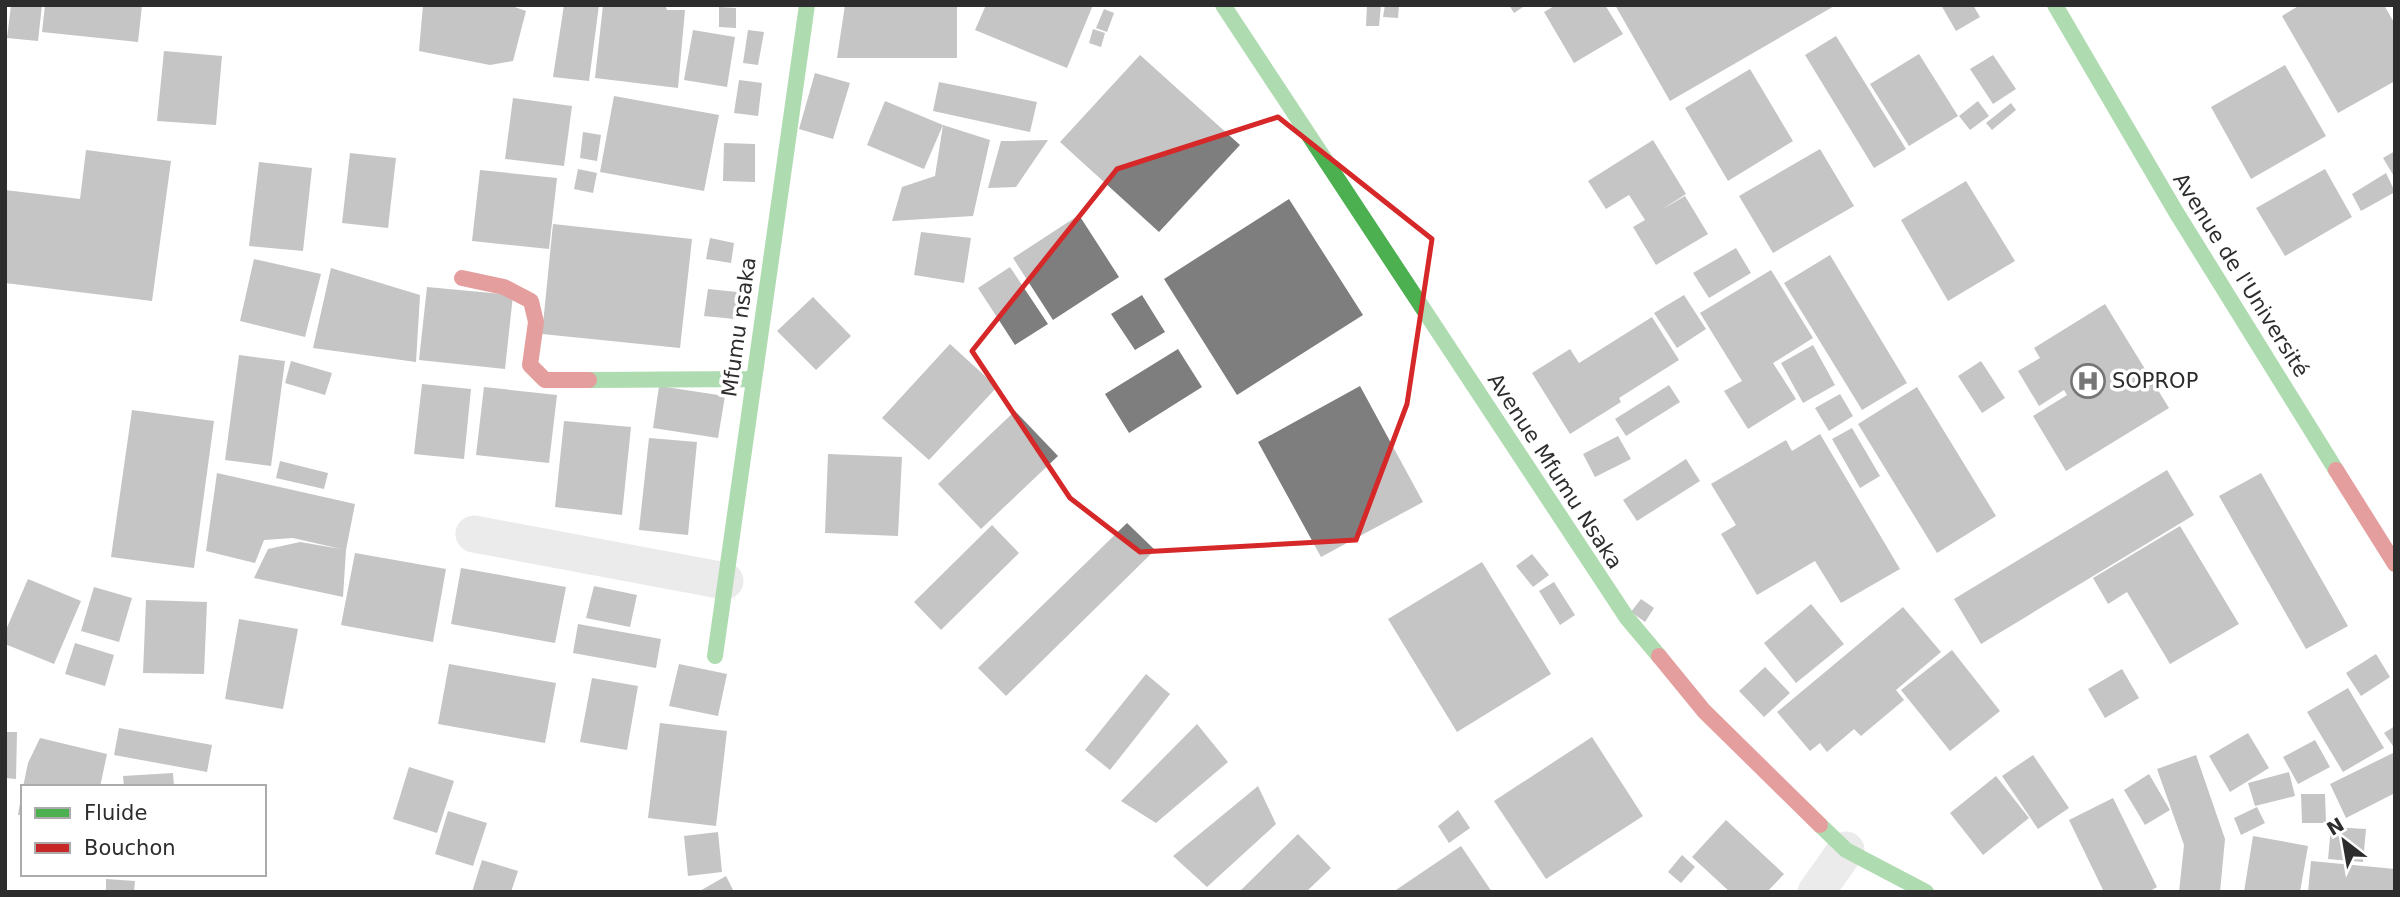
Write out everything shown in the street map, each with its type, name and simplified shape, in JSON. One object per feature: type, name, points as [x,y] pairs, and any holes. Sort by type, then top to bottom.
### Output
[{"type":"street","name":"Mfumu nsaka","points":[[715,656],[752,379],[807,5]]},
{"type":"street","name":"Avenue Mfumu Nsaka","points":[[1223,5],[1627,618],[1704,711],[1846,850],[1926,892]]},
{"type":"street","name":"Avenue de l'Université","points":[[2055,5],[2176,212],[2395,564]]},
{"type":"street","points":[[462,278],[520,292],[532,301],[536,312],[530,365],[545,380],[752,379]]},
{"type":"street","points":[[474,534],[725,581]]},
{"type":"street","points":[[1816,892],[1846,850]]},
{"type":"highlighted area","points":[[1278,117],[1432,239],[1407,404],[1356,540],[1140,552],[1070,498],[972,351],[1117,169]]},
{"type":"building","points":[[11,5],[42,5],[38,41],[7,38]]},
{"type":"building","points":[[45,5],[142,5],[138,42],[42,32]]},
{"type":"building","points":[[423,5],[509,5],[526,11],[513,61],[490,65],[419,51]]},
{"type":"building","points":[[564,5],[599,5],[589,81],[553,77]]},
{"type":"building","points":[[603,5],[665,5],[667,10],[685,10],[678,88],[595,78]]},
{"type":"building","points":[[845,5],[957,5],[957,58],[837,58]]},
{"type":"building","points":[[986,5],[1093,5],[1067,68],[975,30]]},
{"type":"building","points":[[1367,5],[1381,5],[1379,26],[1366,26]]},
{"type":"building","points":[[1385,5],[1399,5],[1398,18],[1383,17]]},
{"type":"building","points":[[1509,5],[1526,5],[1514,13]]},
{"type":"building","points":[[1556,5],[1605,5],[1623,34],[1574,63],[1544,12]]},
{"type":"building","points":[[1615,5],[1836,5],[1670,101]]},
{"type":"building","points":[[1941,5],[1973,5],[1980,17],[1956,31]]},
{"type":"building","points":[[2300,5],[2384,5],[2395,24],[2395,81],[2338,113],[2282,16]]},
{"type":"building","points":[[719,7],[736,8],[736,28],[719,27]]},
{"type":"building","points":[[1104,9],[1114,13],[1107,32],[1096,28]]},
{"type":"building","points":[[1093,29],[1105,33],[1101,47],[1089,43]]},
{"type":"building","points":[[693,30],[735,37],[727,87],[684,80]]},
{"type":"building","points":[[748,30],[764,32],[758,65],[743,63]]},
{"type":"building","points":[[1836,36],[1906,149],[1874,168],[1805,55]]},
{"type":"building","points":[[164,51],[222,56],[216,125],[157,121]]},
{"type":"building","points":[[1919,54],[1958,116],[1909,146],[1870,84]]},
{"type":"building","points":[[1140,55],[1240,145],[1159,232],[1060,142]]},
{"type":"building","points":[[1993,55],[2016,89],[1993,104],[1970,69]]},
{"type":"building","points":[[2285,65],[2326,136],[2251,179],[2211,107]]},
{"type":"building","points":[[1750,69],[1793,141],[1728,181],[1685,108]]},
{"type":"building","points":[[815,73],[850,83],[833,139],[799,129]]},
{"type":"building","points":[[739,80],[762,83],[758,116],[734,113]]},
{"type":"building","points":[[939,82],[1037,102],[1030,132],[933,111]]},
{"type":"building","points":[[614,96],[719,115],[704,191],[600,172]]},
{"type":"building","points":[[513,98],[572,106],[564,166],[505,159]]},
{"type":"building","points":[[885,101],[943,125],[924,169],[867,145]]},
{"type":"building","points":[[1978,101],[1989,116],[1970,130],[1959,116]]},
{"type":"building","points":[[2011,103],[2016,110],[1992,130],[1986,123]]},
{"type":"building","points":[[943,125],[990,140],[973,216],[892,221],[902,187],[935,176]]},
{"type":"building","points":[[583,132],[601,135],[597,161],[580,158]]},
{"type":"building","points":[[1048,140],[1016,187],[988,188],[1001,141]]},
{"type":"building","points":[[1653,140],[1686,194],[1661,210],[1685,196],[1708,234],[1656,265],[1633,227],[1645,220],[1629,195],[1606,209],[1588,181]]},
{"type":"building","points":[[724,143],[755,144],[755,182],[723,181]]},
{"type":"building","points":[[1820,149],[1854,206],[1773,253],[1739,196]]},
{"type":"building","points":[[86,150],[171,161],[152,301],[5,283],[5,190],[80,199]]},
{"type":"building","points":[[2395,151],[2395,178],[2383,158]]},
{"type":"building","points":[[350,153],[396,158],[388,228],[342,223]]},
{"type":"building","points":[[259,162],[312,168],[303,251],[249,246]]},
{"type":"building","points":[[578,169],[597,173],[593,193],[574,189]]},
{"type":"building","points":[[2325,169],[2352,217],[2285,256],[2256,208]]},
{"type":"building","points":[[480,170],[557,178],[549,249],[472,241]]},
{"type":"building","points":[[2386,173],[2395,192],[2361,211],[2352,194]]},
{"type":"building","points":[[1966,181],[2015,261],[1948,301],[1901,220]]},
{"type":"building","points":[[1289,199],[1363,315],[1237,395],[1164,279]]},
{"type":"building","points":[[1079,215],[1119,277],[1053,320],[1013,258]]},
{"type":"building","points":[[553,224],[692,239],[680,348],[542,334]]},
{"type":"building","points":[[921,232],[971,238],[964,283],[914,275]]},
{"type":"building","points":[[710,238],[734,243],[731,263],[706,259]]},
{"type":"building","points":[[1736,248],[1751,273],[1709,298],[1693,273]]},
{"type":"building","points":[[1830,255],[1907,383],[1862,410],[1784,283]]},
{"type":"building","points":[[254,259],[321,274],[305,337],[240,321]]},
{"type":"building","points":[[1010,267],[1048,324],[1015,345],[978,288]]},
{"type":"building","points":[[331,268],[420,295],[416,362],[313,348]]},
{"type":"building","points":[[1771,270],[1813,338],[1773,363],[1796,399],[1748,429],[1724,391],[1742,381],[1700,313]]},
{"type":"building","points":[[427,287],[513,295],[505,369],[419,360]]},
{"type":"building","points":[[708,289],[737,292],[735,319],[704,316]]},
{"type":"building","points":[[1142,295],[1165,332],[1135,350],[1111,314]]},
{"type":"building","points":[[1684,295],[1706,329],[1677,348],[1654,313]]},
{"type":"building","points":[[813,297],[851,336],[816,370],[777,331]]},
{"type":"building","name":"SOPROP","points":[[2105,304],[2169,408],[2066,471],[2033,416],[2067,395],[2064,390],[2039,406],[2018,371],[2040,358],[2034,348]]},
{"type":"building","points":[[1652,317],[1679,360],[1619,398],[1621,402],[1570,434],[1532,373],[1570,349],[1579,363]]},
{"type":"building","points":[[950,344],[997,387],[929,460],[882,418]]},
{"type":"building","points":[[1813,345],[1835,385],[1803,403],[1781,363]]},
{"type":"building","points":[[1178,349],[1202,387],[1129,433],[1105,394]]},
{"type":"building","points":[[239,355],[285,361],[271,466],[225,460]]},
{"type":"building","points":[[291,361],[332,373],[325,395],[285,383]]},
{"type":"building","points":[[1981,361],[2005,398],[1982,413],[1958,376]]},
{"type":"building","points":[[422,384],[471,389],[464,459],[414,454]]},
{"type":"building","points":[[1669,385],[1680,402],[1626,436],[1615,419]]},
{"type":"building","points":[[659,386],[725,396],[718,438],[653,428]]},
{"type":"building","points":[[1360,386],[1423,502],[1321,557],[1258,442]]},
{"type":"building","points":[[484,387],[557,395],[549,463],[476,455]]},
{"type":"building","points":[[1917,387],[1996,516],[1937,553],[1858,424]]},
{"type":"building","points":[[1840,394],[1853,416],[1829,431],[1815,408]]},
{"type":"building","points":[[132,410],[214,421],[194,568],[111,557]]},
{"type":"building","points":[[1015,411],[1058,456],[981,529],[938,484]]},
{"type":"building","points":[[564,421],[631,427],[622,515],[555,507]]},
{"type":"building","points":[[1852,428],[1880,476],[1860,488],[1832,439]]},
{"type":"building","points":[[1820,434],[1900,569],[1841,603],[1815,561],[1757,595],[1721,534],[1736,525],[1711,484],[1786,440],[1792,451]]},
{"type":"building","points":[[1618,436],[1631,459],[1595,477],[1583,454]]},
{"type":"building","points":[[649,438],[697,442],[688,535],[639,530]]},
{"type":"building","points":[[828,454],[902,457],[898,536],[825,533]]},
{"type":"building","points":[[1686,459],[1700,481],[1637,521],[1623,500]]},
{"type":"building","points":[[280,461],[328,473],[324,489],[276,478]]},
{"type":"building","points":[[2167,470],[2194,515],[1981,644],[1954,599]]},
{"type":"building","points":[[217,473],[355,504],[346,550],[343,597],[254,578],[268,549],[300,542],[341,549],[293,538],[264,540],[255,563],[206,551]]},
{"type":"building","points":[[2261,473],[2348,626],[2306,649],[2219,496]]},
{"type":"building","points":[[1127,523],[1155,550],[1006,696],[978,668]]},
{"type":"building","points":[[992,525],[1019,553],[941,630],[914,602]]},
{"type":"building","points":[[2180,526],[2239,624],[2170,664],[2127,592],[2108,604],[2093,578]]},
{"type":"building","points":[[355,553],[446,569],[433,642],[341,625]]},
{"type":"building","points":[[1532,554],[1549,575],[1533,587],[1516,566]]},
{"type":"building","points":[[1482,562],[1551,674],[1457,732],[1388,619]]},
{"type":"building","points":[[461,568],[566,587],[555,643],[451,624]]},
{"type":"building","points":[[28,579],[81,601],[54,664],[5,644],[5,632]]},
{"type":"building","points":[[1554,582],[1575,615],[1560,625],[1539,591]]},
{"type":"building","points":[[594,586],[637,595],[630,627],[586,618]]},
{"type":"building","points":[[94,587],[132,598],[119,642],[81,631]]},
{"type":"building","points":[[1641,599],[1654,608],[1645,622],[1631,612]]},
{"type":"building","points":[[146,600],[207,602],[204,674],[143,673]]},
{"type":"building","points":[[1811,604],[1844,644],[1796,683],[1764,643]]},
{"type":"building","points":[[1903,607],[1941,652],[1896,690],[1904,700],[1861,736],[1854,729],[1827,752],[1820,743],[1810,751],[1777,712]]},
{"type":"building","points":[[239,619],[298,629],[283,709],[225,699]]},
{"type":"building","points":[[578,624],[661,639],[656,668],[573,653]]},
{"type":"building","points":[[75,643],[114,655],[105,686],[65,674]]},
{"type":"building","points":[[1952,650],[2000,711],[1950,751],[1901,690]]},
{"type":"building","points":[[2376,654],[2390,677],[2361,696],[2346,673]]},
{"type":"building","points":[[449,664],[556,683],[545,743],[438,724]]},
{"type":"building","points":[[679,664],[727,674],[718,716],[669,706]]},
{"type":"building","points":[[1765,667],[1790,693],[1764,717],[1739,691]]},
{"type":"building","points":[[2122,669],[2139,698],[2105,718],[2088,689]]},
{"type":"building","points":[[1146,674],[1170,694],[1110,770],[1085,750]]},
{"type":"building","points":[[592,678],[638,686],[627,750],[580,742]]},
{"type":"building","points":[[2348,688],[2384,748],[2343,772],[2307,712]]},
{"type":"building","points":[[660,723],[727,731],[716,826],[648,818]]},
{"type":"building","points":[[1197,724],[1228,762],[1156,823],[1121,801]]},
{"type":"building","points":[[2395,726],[2395,749],[2384,733]]},
{"type":"building","points":[[119,728],[212,745],[207,772],[114,755]]},
{"type":"building","points":[[5,732],[17,732],[16,779],[5,778]]},
{"type":"building","points":[[2248,733],[2269,768],[2230,792],[2209,756]]},
{"type":"building","points":[[1592,737],[1643,816],[1546,879],[1494,801]]},
{"type":"building","points":[[40,738],[107,754],[100,785],[23,785],[28,763]]},
{"type":"building","points":[[2315,740],[2330,767],[2298,784],[2283,757]]},
{"type":"building","points":[[2393,753],[2395,793],[2346,818],[2330,784]]},
{"type":"building","points":[[2033,755],[2069,808],[2038,829],[2002,776]]},
{"type":"building","points":[[2196,755],[2225,839],[2220,892],[2179,892],[2184,845],[2157,769]]},
{"type":"building","points":[[409,767],[454,781],[437,833],[393,819]]},
{"type":"building","points":[[2289,772],[2295,796],[2255,806],[2248,783]]},
{"type":"building","points":[[173,773],[174,785],[124,785],[123,776]]},
{"type":"building","points":[[2149,774],[2170,810],[2145,825],[2124,790]]},
{"type":"building","points":[[1996,776],[2029,818],[1983,855],[1950,813]]},
{"type":"building","points":[[1258,786],[1276,824],[1207,887],[1173,856]]},
{"type":"building","points":[[2301,794],[2325,794],[2326,823],[2302,823]]},
{"type":"building","points":[[2113,798],[2157,887],[2148,892],[2104,892],[2069,820]]},
{"type":"building","points":[[2257,807],[2265,823],[2241,835],[2234,818]]},
{"type":"building","points":[[1458,810],[1470,828],[1449,843],[1438,826]]},
{"type":"building","points":[[448,811],[487,823],[473,866],[435,854]]},
{"type":"building","points":[[1726,820],[1784,874],[1767,892],[1730,892],[1692,857]]},
{"type":"building","points":[[2331,827],[2366,829],[2363,862],[2328,859]]},
{"type":"building","points":[[718,832],[722,872],[688,876],[684,836]]},
{"type":"building","points":[[1298,834],[1331,868],[1306,892],[1239,892]]},
{"type":"building","points":[[2253,836],[2308,846],[2300,892],[2244,892]]},
{"type":"building","points":[[1461,846],[1492,892],[1393,892]]},
{"type":"building","points":[[1682,855],[1695,867],[1681,883],[1668,872]]},
{"type":"building","points":[[482,860],[518,871],[511,892],[472,892]]},
{"type":"building","points":[[2311,861],[2395,869],[2395,892],[2308,892]]},
{"type":"building","points":[[726,876],[734,892],[698,892]]},
{"type":"building","points":[[106,879],[135,881],[134,892],[106,892]]},
{"type":"traffic: fast","points":[[715,656],[807,5]]},
{"type":"traffic: fast","points":[[1223,5],[1627,618],[1659,656]]},
{"type":"traffic: fast","points":[[2055,5],[2176,212],[2336,470]]},
{"type":"traffic: fast","points":[[589,380],[752,379]]},
{"type":"traffic: fast","points":[[1820,825],[1846,850],[1926,892]]},
{"type":"traffic: jam","points":[[462,278],[504,287],[531,301],[536,322],[530,365],[545,380],[589,380]]},
{"type":"traffic: jam","points":[[2336,470],[2395,564]]},
{"type":"traffic: jam","points":[[1659,656],[1704,711],[1820,825]]},
{"type":"place","name":"SOPROP","points":[[2088,381]]}]
